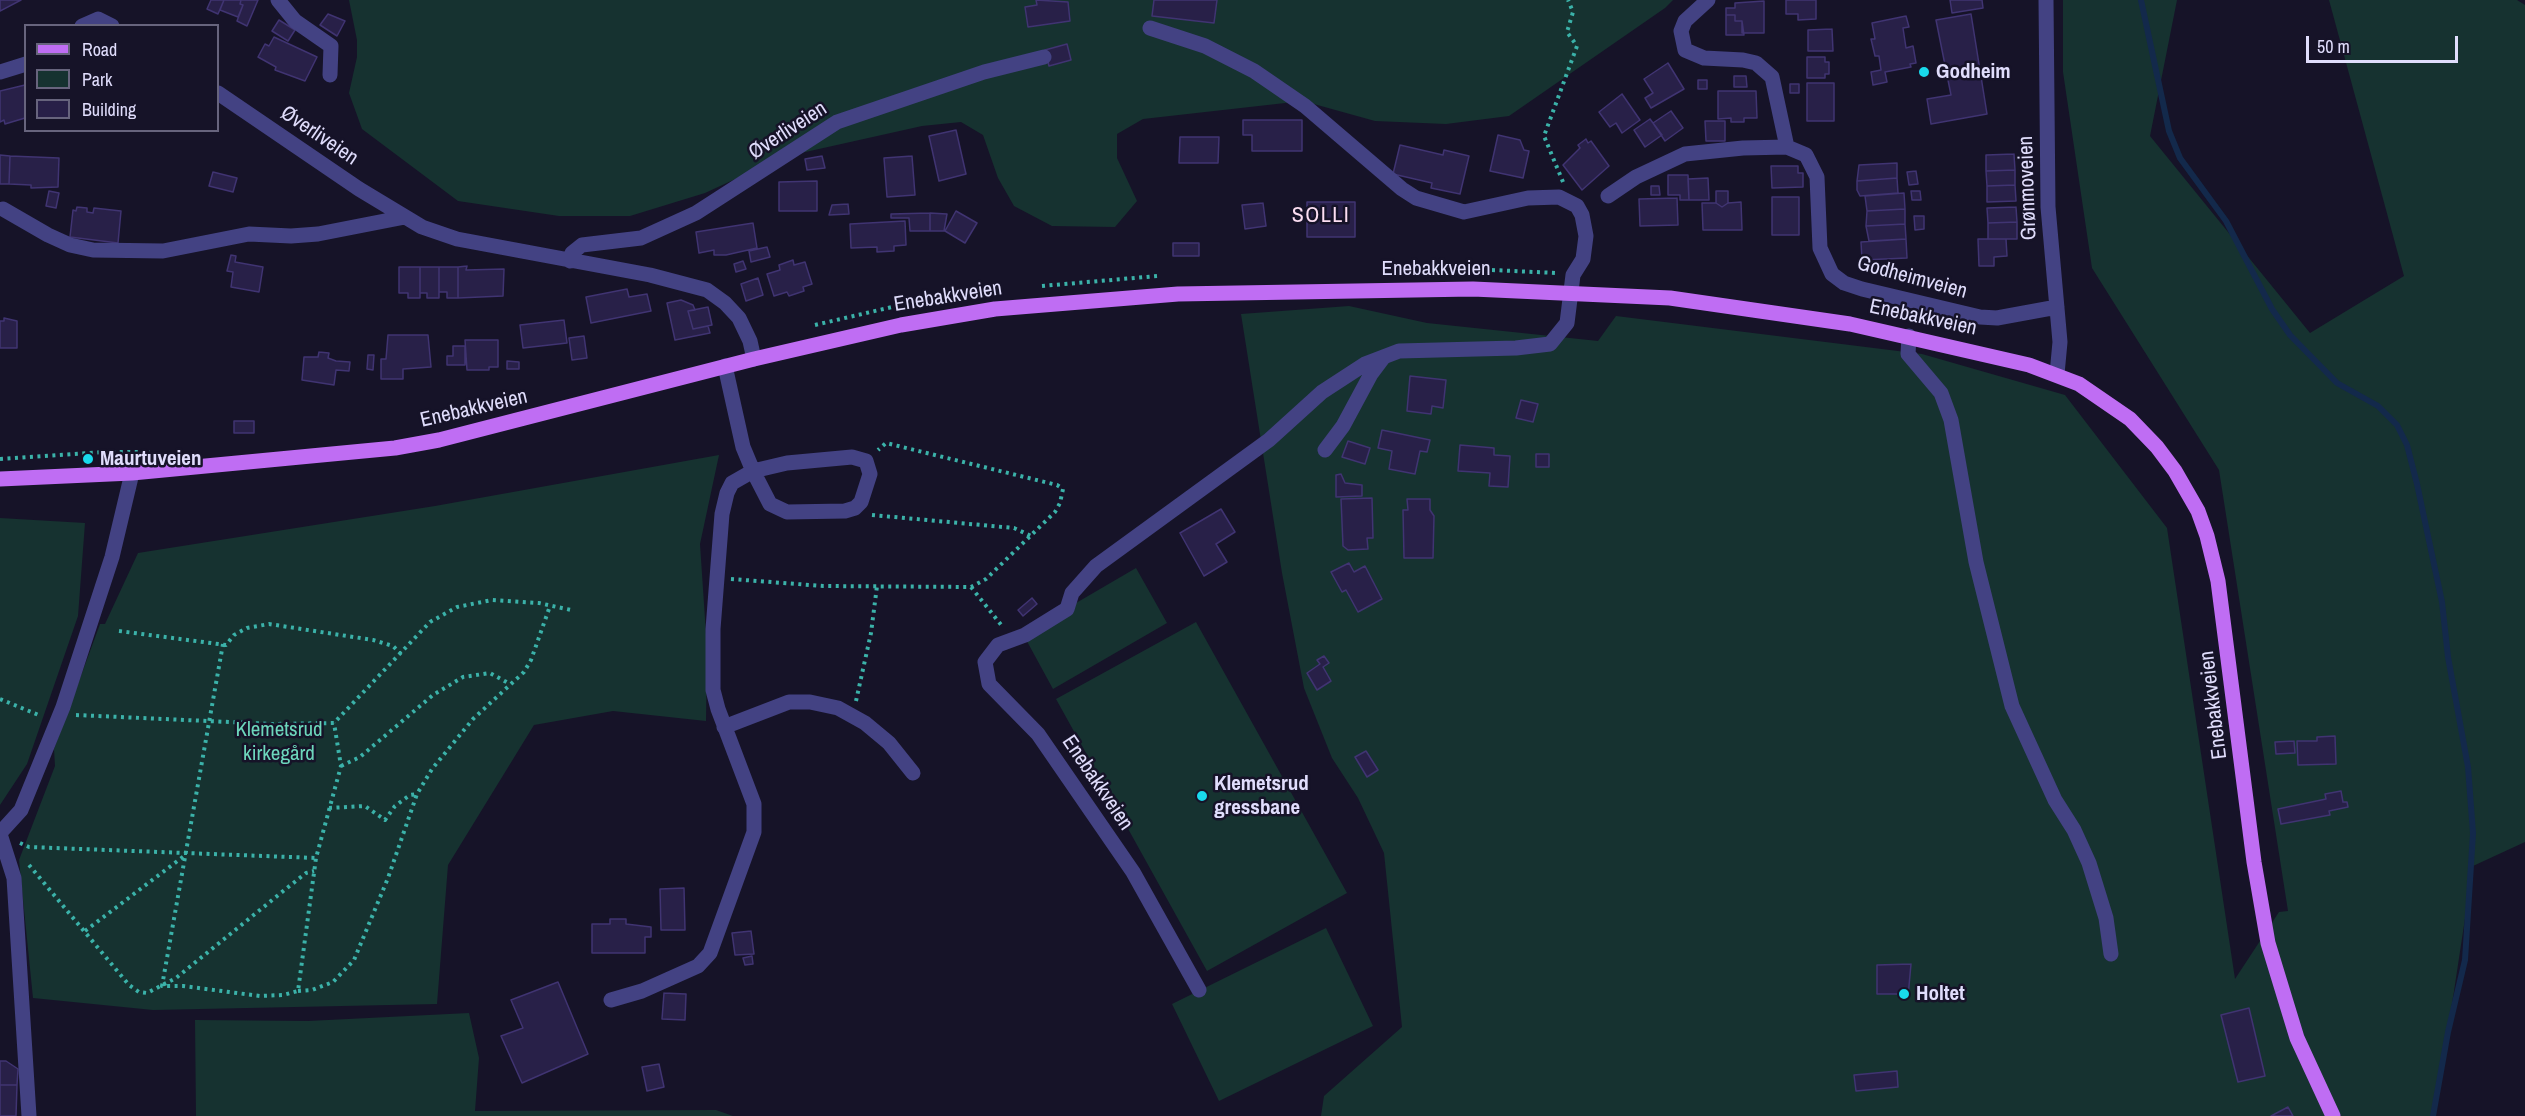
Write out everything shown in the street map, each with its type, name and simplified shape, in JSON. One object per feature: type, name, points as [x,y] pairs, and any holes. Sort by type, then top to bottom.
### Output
[{"type":"main road","name":"Enebakkveien","points":[[0,479],[132,473],[325,457],[428,442],[725,366],[881,329],[995,309],[1129,297],[1438,289],[1572,293],[1720,304],[1850,324],[1985,353],[2057,374],[2079,384],[2115,406],[2157,447],[2187,491],[2207,536],[2226,633],[2253,850],[2268,943],[2297,1038],[2333,1116]]},
{"type":"street","points":[[278,0],[297,23],[331,46],[330,75]]},
{"type":"street","points":[[1608,196],[1636,177],[1685,154],[1743,148],[1787,147],[1779,102],[1772,77],[1767,70],[1756,63],[1704,58],[1685,50],[1681,32],[1685,21],[1708,0]]},
{"type":"street","name":"Grønmoveien","points":[[2046,0],[2048,207],[2060,350],[2057,374]]},
{"type":"street","points":[[87,24],[98,19],[108,24]]},
{"type":"street","points":[[1150,28],[1205,46],[1254,71],[1305,106],[1402,189],[1416,198],[1464,212],[1528,198],[1559,197],[1571,202],[1582,215],[1586,236],[1583,259],[1573,275],[1567,323],[1550,344],[1516,348],[1415,350],[1385,355],[1371,374],[1344,426],[1325,450]]},
{"type":"street","name":"Øverliveien","points":[[570,261],[572,252],[582,245],[641,238],[696,213],[738,189],[820,131],[837,122],[984,72],[1044,57]]},
{"type":"street","points":[[0,72],[24,65]]},
{"type":"street","name":"Øverliveien","points":[[219,94],[359,189],[422,227],[457,239],[694,285],[707,290],[725,303],[739,318],[750,341],[754,359]]},
{"type":"street","name":"Godheimveien","points":[[1787,147],[1806,155],[1812,164],[1818,186],[1820,248],[1832,274],[1844,283],[1930,307],[1980,317],[1997,318],[2056,307]]},
{"type":"street","points":[[3,208],[48,235],[70,245],[93,250],[163,251],[249,234],[291,236],[318,234],[405,217]]},
{"type":"street","points":[[1909,336],[1908,354],[1941,393],[1951,420],[1976,562],[2013,706],[2024,736],[2089,863],[2106,918],[2111,954]]},
{"type":"street","name":"Enebakkveien","points":[[1199,990],[1133,872],[1038,734],[1001,699],[987,678],[985,663],[998,645],[1025,635],[1067,609],[1072,593],[1096,566],[1269,440],[1322,392],[1365,364],[1385,355]]},
{"type":"street","points":[[611,1000],[642,991],[698,966],[710,953],[748,852],[756,818],[748,787],[724,727],[713,690],[712,665],[722,514],[732,483],[753,471],[788,463],[852,457],[866,461],[870,474],[861,502],[855,508],[845,511],[788,512],[770,504],[753,471],[743,447],[725,366]]},
{"type":"street","points":[[29,1116],[14,878],[3,835],[21,810],[60,714],[112,557],[132,473]]},
{"type":"street","points":[[724,727],[789,702],[810,702],[838,708],[865,723],[888,743],[913,773]]},
{"type":"path","points":[[1568,0],[1573,12],[1567,32],[1577,46],[1544,136],[1571,202]]},
{"type":"path","points":[[717,577],[812,585],[971,587],[986,579],[1031,536],[1060,503],[1063,489],[1057,485],[886,443],[866,461]]},
{"type":"path","points":[[855,508],[875,516],[1014,528],[1031,536]]},
{"type":"path","points":[[860,685],[872,633],[877,586]]},
{"type":"path","points":[[971,587],[1001,623]]},
{"type":"path","points":[[0,699],[78,717],[295,725],[334,723],[430,622],[457,607],[492,600],[570,610]]},
{"type":"path","points":[[162,986],[183,986],[260,996],[312,990],[333,982],[354,960],[388,878],[417,794],[454,740],[486,705],[524,672],[531,660],[550,606]]},
{"type":"path","points":[[119,631],[223,644],[247,628],[269,624],[373,640],[393,646],[401,654]]},
{"type":"path","points":[[162,986],[223,644]]},
{"type":"path","points":[[341,766],[360,758],[432,695],[463,677],[490,673],[510,684]]},
{"type":"path","points":[[298,991],[316,858],[341,766],[334,723]]},
{"type":"path","points":[[329,808],[365,807],[385,820],[395,806],[410,795],[417,794]]},
{"type":"path","points":[[3,835],[29,847],[316,858]]},
{"type":"path","points":[[85,931],[185,854]]},
{"type":"path","points":[[26,861],[129,985],[139,992],[147,993],[176,978],[306,873],[314,871]]},
{"type":"green space","points":[[349,0],[1673,0],[1665,8],[1509,116],[1446,124],[1375,121],[1303,101],[1143,119],[1117,134],[1117,158],[1137,201],[1115,227],[1052,226],[1014,206],[998,178],[983,135],[961,122],[922,126],[783,157],[705,193],[630,216],[559,216],[458,201],[362,129],[349,93],[357,57],[357,40]]},
{"type":"green space","points":[[2063,0],[2177,0],[2150,136],[2310,333],[2404,276],[2329,0],[2517,0],[2525,5],[2525,842],[2473,866],[2435,1116],[1321,1116],[1324,1096],[1402,1027],[1384,853],[1358,798],[1332,758],[1304,688],[1282,573],[1241,314],[1349,306],[1427,323],[1598,341],[1616,316],[1922,354],[2065,395],[2167,528],[2235,979],[2279,912],[2288,911],[2219,470],[2092,268],[2063,72]]},
{"type":"green space","name":"Klemetsrud kirkegård","points":[[719,455],[700,544],[707,649],[706,721],[613,711],[534,725],[448,865],[437,1004],[153,1010],[33,998],[19,860],[55,766],[54,749],[100,624],[105,624],[138,553],[435,506]]},
{"type":"green space","points":[[0,518],[85,523],[78,616],[27,764],[0,805]]},
{"type":"green space","points":[[1136,568],[1167,623],[1053,689],[1023,634]]},
{"type":"green space","name":"Klemetsrud gressbane","points":[[1196,622],[1347,893],[1207,971],[1056,699]]},
{"type":"green space","points":[[1326,928],[1373,1026],[1219,1101],[1172,1004]]},
{"type":"green space","points":[[469,1013],[479,1058],[475,1111],[716,1110],[733,1116],[196,1116],[195,1020],[308,1021]]},
{"type":"building","points":[[0,0],[21,0],[0,11]]},
{"type":"building","points":[[211,0],[224,0],[218,14],[207,9]]},
{"type":"building","points":[[224,0],[241,0],[240,4],[243,5],[238,17],[220,10]]},
{"type":"building","points":[[241,0],[258,0],[247,26],[237,21],[243,5],[240,4]]},
{"type":"building","points":[[1036,0],[1068,2],[1070,21],[1028,27],[1025,7],[1037,5]]},
{"type":"building","points":[[1154,0],[1217,0],[1214,23],[1152,16]]},
{"type":"building","points":[[1786,0],[1816,0],[1816,19],[1798,20],[1798,14],[1786,14]]},
{"type":"building","points":[[1950,0],[1982,0],[1983,8],[1952,13]]},
{"type":"building","points":[[1764,1],[1764,33],[1742,33],[1742,21],[1735,21],[1735,15],[1726,15],[1726,8],[1735,8],[1735,3]]},
{"type":"building","points":[[328,14],[345,21],[337,36],[320,25]]},
{"type":"building","points":[[1971,14],[1987,114],[1931,124],[1927,99],[1951,95],[1936,20]]},
{"type":"building","points":[[1726,15],[1735,15],[1735,21],[1742,21],[1744,35],[1726,35]]},
{"type":"building","points":[[1906,16],[1909,27],[1903,28],[1906,48],[1913,46],[1916,63],[1910,64],[1911,67],[1885,72],[1887,82],[1873,85],[1871,72],[1881,70],[1879,56],[1875,56],[1871,39],[1875,39],[1872,23]]},
{"type":"building","points":[[279,20],[295,30],[288,41],[272,31]]},
{"type":"building","points":[[1832,29],[1833,51],[1808,51],[1808,30]]},
{"type":"building","points":[[274,37],[317,57],[305,81],[275,70],[276,67],[258,57],[265,44],[269,46]]},
{"type":"building","points":[[1067,44],[1071,60],[1049,66],[1045,50]]},
{"type":"building","points":[[1807,57],[1825,57],[1825,62],[1829,62],[1829,74],[1825,74],[1825,78],[1807,78]]},
{"type":"building","points":[[1668,63],[1684,89],[1651,108],[1645,98],[1653,93],[1644,79]]},
{"type":"building","points":[[1734,76],[1746,76],[1747,87],[1734,87]]},
{"type":"building","points":[[1698,80],[1707,80],[1707,89],[1698,89]]},
{"type":"building","points":[[1807,83],[1834,83],[1834,121],[1807,121]]},
{"type":"building","points":[[1790,84],[1799,84],[1799,93],[1790,93]]},
{"type":"building","points":[[24,85],[24,118],[5,124],[4,120],[0,122],[0,91]]},
{"type":"building","points":[[1718,91],[1756,91],[1757,118],[1744,118],[1744,122],[1731,122],[1731,118],[1718,119]]},
{"type":"building","points":[[1622,94],[1640,120],[1622,133],[1616,123],[1610,127],[1599,112]]},
{"type":"building","points":[[1671,111],[1683,128],[1665,141],[1653,123]]},
{"type":"building","points":[[1650,119],[1662,135],[1645,147],[1634,130]]},
{"type":"building","points":[[1243,120],[1302,120],[1302,151],[1252,151],[1252,135],[1243,135]]},
{"type":"building","points":[[1705,121],[1725,121],[1725,141],[1706,141]]},
{"type":"building","points":[[956,130],[966,174],[939,181],[929,136]]},
{"type":"building","points":[[1498,135],[1520,140],[1524,150],[1529,151],[1523,178],[1490,171]]},
{"type":"building","points":[[1180,137],[1219,137],[1218,163],[1179,163]]},
{"type":"building","points":[[1586,139],[1588,143],[1591,141],[1609,166],[1582,190],[1563,165],[1580,148],[1578,145]]},
{"type":"building","points":[[1400,145],[1443,155],[1444,150],[1469,156],[1460,194],[1431,188],[1432,183],[1393,174]]},
{"type":"building","points":[[2014,154],[2015,170],[1986,171],[1986,155]]},
{"type":"building","points":[[0,155],[10,156],[9,184],[0,184]]},
{"type":"building","points":[[10,156],[59,158],[58,187],[31,188],[31,185],[9,184]]},
{"type":"building","points":[[822,156],[825,168],[807,170],[805,159]]},
{"type":"building","points":[[912,156],[915,195],[887,197],[884,158]]},
{"type":"building","points":[[1897,163],[1897,178],[1857,181],[1859,165]]},
{"type":"building","points":[[1771,166],[1798,166],[1798,173],[1803,173],[1803,187],[1772,188]]},
{"type":"building","points":[[2015,170],[2015,185],[1987,186],[1986,171]]},
{"type":"building","points":[[1916,171],[1918,184],[1909,185],[1907,172]]},
{"type":"building","points":[[213,172],[237,178],[233,192],[209,186]]},
{"type":"building","points":[[1668,175],[1688,175],[1689,200],[1680,200],[1680,195],[1668,195]]},
{"type":"building","points":[[1708,178],[1709,200],[1689,200],[1688,179]]},
{"type":"building","points":[[1897,178],[1898,193],[1860,196],[1857,190],[1857,181]]},
{"type":"building","points":[[817,181],[817,211],[779,211],[779,182]]},
{"type":"building","points":[[2015,185],[2016,201],[1987,202],[1987,186]]},
{"type":"building","points":[[1651,186],[1659,186],[1660,195],[1651,195]]},
{"type":"building","points":[[49,191],[59,193],[56,208],[46,206]]},
{"type":"building","points":[[1716,191],[1728,191],[1728,203],[1722,207],[1716,203]]},
{"type":"building","points":[[1911,191],[1920,191],[1921,200],[1912,200]]},
{"type":"building","points":[[1904,193],[1905,209],[1867,211],[1865,196]]},
{"type":"building","points":[[1772,197],[1799,197],[1799,235],[1772,235]]},
{"type":"building","points":[[1677,198],[1678,225],[1640,226],[1639,199]]},
{"type":"building","points":[[1307,202],[1355,202],[1355,237],[1307,237]]},
{"type":"building","points":[[1741,202],[1742,230],[1703,230],[1702,203],[1716,203],[1722,207],[1728,203]]},
{"type":"building","points":[[1263,203],[1266,226],[1245,229],[1242,205]]},
{"type":"building","points":[[848,204],[849,214],[829,215],[832,205]]},
{"type":"building","points":[[77,207],[87,208],[87,212],[93,213],[94,208],[121,211],[118,243],[70,237],[73,210],[76,211]]},
{"type":"building","points":[[2016,207],[2017,222],[1988,223],[1987,208]]},
{"type":"building","points":[[1905,209],[1905,224],[1866,226],[1867,211]]},
{"type":"building","points":[[956,211],[977,223],[965,243],[945,231]]},
{"type":"building","points":[[930,213],[947,214],[944,231],[930,231]]},
{"type":"building","points":[[930,213],[930,231],[910,231],[909,218],[891,218],[891,214]]},
{"type":"building","points":[[1914,216],[1924,216],[1924,229],[1915,230]]},
{"type":"building","points":[[905,221],[906,245],[894,246],[894,251],[877,252],[877,247],[851,248],[850,224]]},
{"type":"building","points":[[2017,222],[2017,239],[1988,239],[1988,223]]},
{"type":"building","points":[[753,223],[757,248],[726,255],[714,255],[714,250],[699,253],[696,232]]},
{"type":"building","points":[[1905,224],[1906,239],[1869,241],[1866,226]]},
{"type":"building","points":[[1906,239],[1907,258],[1862,260],[1861,242]]},
{"type":"building","points":[[1978,239],[2006,239],[2007,256],[1994,257],[1994,266],[1979,266]]},
{"type":"building","points":[[1173,243],[1199,243],[1199,256],[1173,256]]},
{"type":"building","points":[[767,247],[770,257],[751,262],[749,251]]},
{"type":"building","points":[[231,255],[236,256],[235,262],[263,267],[259,292],[231,287],[233,272],[227,271]]},
{"type":"building","points":[[793,260],[794,265],[805,262],[812,284],[803,287],[804,291],[789,296],[787,292],[774,296],[767,274],[780,270],[779,265]]},
{"type":"building","points":[[743,261],[746,269],[736,272],[734,264]]},
{"type":"building","points":[[467,266],[466,270],[504,269],[503,296],[458,298],[458,267]]},
{"type":"building","points":[[399,267],[420,267],[420,298],[408,298],[408,293],[399,293]]},
{"type":"building","points":[[420,267],[439,267],[439,298],[427,298],[427,293],[420,293]]},
{"type":"building","points":[[439,267],[458,267],[458,298],[447,298],[447,292],[439,292]]},
{"type":"building","points":[[758,278],[763,295],[746,301],[741,284]]},
{"type":"building","points":[[627,289],[629,297],[647,294],[651,311],[591,323],[586,297]]},
{"type":"building","points":[[681,300],[693,305],[695,310],[688,311],[693,329],[708,326],[710,333],[675,340],[667,303]]},
{"type":"building","points":[[708,307],[712,325],[693,329],[688,311]]},
{"type":"building","points":[[4,318],[17,321],[17,348],[0,348],[0,321],[4,321]]},
{"type":"building","points":[[564,320],[567,343],[523,348],[520,325]]},
{"type":"building","points":[[388,335],[428,335],[431,367],[403,369],[403,379],[381,379],[381,359],[386,359]]},
{"type":"building","points":[[584,336],[587,358],[572,360],[569,338]]},
{"type":"building","points":[[465,340],[498,340],[498,367],[489,367],[489,370],[467,370]]},
{"type":"building","points":[[453,346],[465,346],[465,365],[447,365],[447,356],[453,356]]},
{"type":"building","points":[[319,352],[329,353],[328,358],[336,361],[350,362],[349,371],[336,370],[334,385],[302,380],[304,357],[318,357]]},
{"type":"building","points":[[368,355],[374,355],[373,370],[367,369]]},
{"type":"building","points":[[507,361],[519,362],[519,369],[507,369]]},
{"type":"building","points":[[1410,376],[1446,380],[1443,408],[1432,406],[1431,414],[1407,411]]},
{"type":"building","points":[[1521,400],[1538,404],[1533,422],[1516,418]]},
{"type":"building","points":[[234,421],[254,421],[254,433],[234,433]]},
{"type":"building","points":[[1382,430],[1430,440],[1427,452],[1420,451],[1415,474],[1389,469],[1392,451],[1378,448]]},
{"type":"building","points":[[1348,441],[1370,448],[1365,464],[1342,457]]},
{"type":"building","points":[[1460,445],[1494,448],[1494,455],[1510,456],[1508,487],[1489,486],[1490,473],[1458,471]]},
{"type":"building","points":[[1536,454],[1549,454],[1549,467],[1536,467]]},
{"type":"building","points":[[1341,474],[1345,483],[1362,485],[1362,496],[1336,497],[1336,475]]},
{"type":"building","points":[[1372,498],[1373,538],[1367,538],[1368,549],[1348,550],[1343,546],[1341,499]]},
{"type":"building","points":[[1407,499],[1430,499],[1430,510],[1434,516],[1433,558],[1404,558],[1403,510],[1408,510]]},
{"type":"building","points":[[1221,509],[1235,532],[1216,544],[1227,562],[1204,576],[1180,533]]},
{"type":"building","points":[[1349,563],[1354,572],[1365,566],[1382,599],[1358,612],[1346,590],[1342,592],[1331,572]]},
{"type":"building","points":[[1032,598],[1037,604],[1023,616],[1018,610]]},
{"type":"building","points":[[1324,656],[1329,663],[1323,667],[1331,681],[1317,690],[1307,673],[1320,664],[1317,660]]},
{"type":"building","points":[[2335,736],[2336,764],[2298,765],[2297,741],[2317,741],[2317,737]]},
{"type":"building","points":[[2294,741],[2295,753],[2276,754],[2275,742]]},
{"type":"building","points":[[1366,751],[1378,770],[1367,777],[1355,757]]},
{"type":"building","points":[[2341,791],[2343,802],[2347,802],[2348,807],[2329,811],[2330,815],[2281,824],[2278,809],[2326,799],[2325,794]]},
{"type":"building","points":[[684,888],[685,930],[661,930],[660,889]]},
{"type":"building","points":[[610,919],[626,919],[626,924],[651,927],[651,937],[645,937],[645,953],[592,953],[592,924],[610,924]]},
{"type":"building","points":[[751,931],[754,954],[735,955],[732,933]]},
{"type":"building","points":[[752,956],[753,964],[745,965],[743,958]]},
{"type":"building","points":[[1911,964],[1908,997],[1900,997],[1900,994],[1877,994],[1877,965]]},
{"type":"building","points":[[558,982],[588,1054],[522,1083],[501,1036],[523,1028],[511,1000]]},
{"type":"building","points":[[664,993],[686,994],[685,1020],[662,1019]]},
{"type":"building","points":[[2249,1008],[2265,1076],[2238,1082],[2221,1015]]},
{"type":"building","points":[[0,1061],[6,1061],[18,1069],[17,1085],[0,1085]]},
{"type":"building","points":[[659,1064],[664,1087],[647,1091],[642,1067]]},
{"type":"building","points":[[1897,1071],[1898,1087],[1856,1091],[1854,1075]]},
{"type":"building","points":[[0,1085],[17,1085],[16,1116],[0,1116]]},
{"type":"building","points":[[2288,1107],[2293,1116],[2271,1116]]},
{"type":"waterway","points":[[2141,0],[2169,131],[2180,158],[2226,221],[2272,309],[2290,335],[2337,383],[2378,406],[2397,425],[2407,445],[2442,602],[2448,657],[2468,767],[2473,833],[2465,960],[2448,1032],[2433,1116]]},
{"type":"place","name":"Godheim","points":[[1924,72]]},
{"type":"place","name":"Maurtuveien","points":[[88,459]]},
{"type":"place","name":"Klemetsrud gressbane","points":[[1202,796]]},
{"type":"place","name":"Holtet","points":[[1904,994]]},
{"type":"district","name":"SOLLI","points":[[1321,216]]}]
